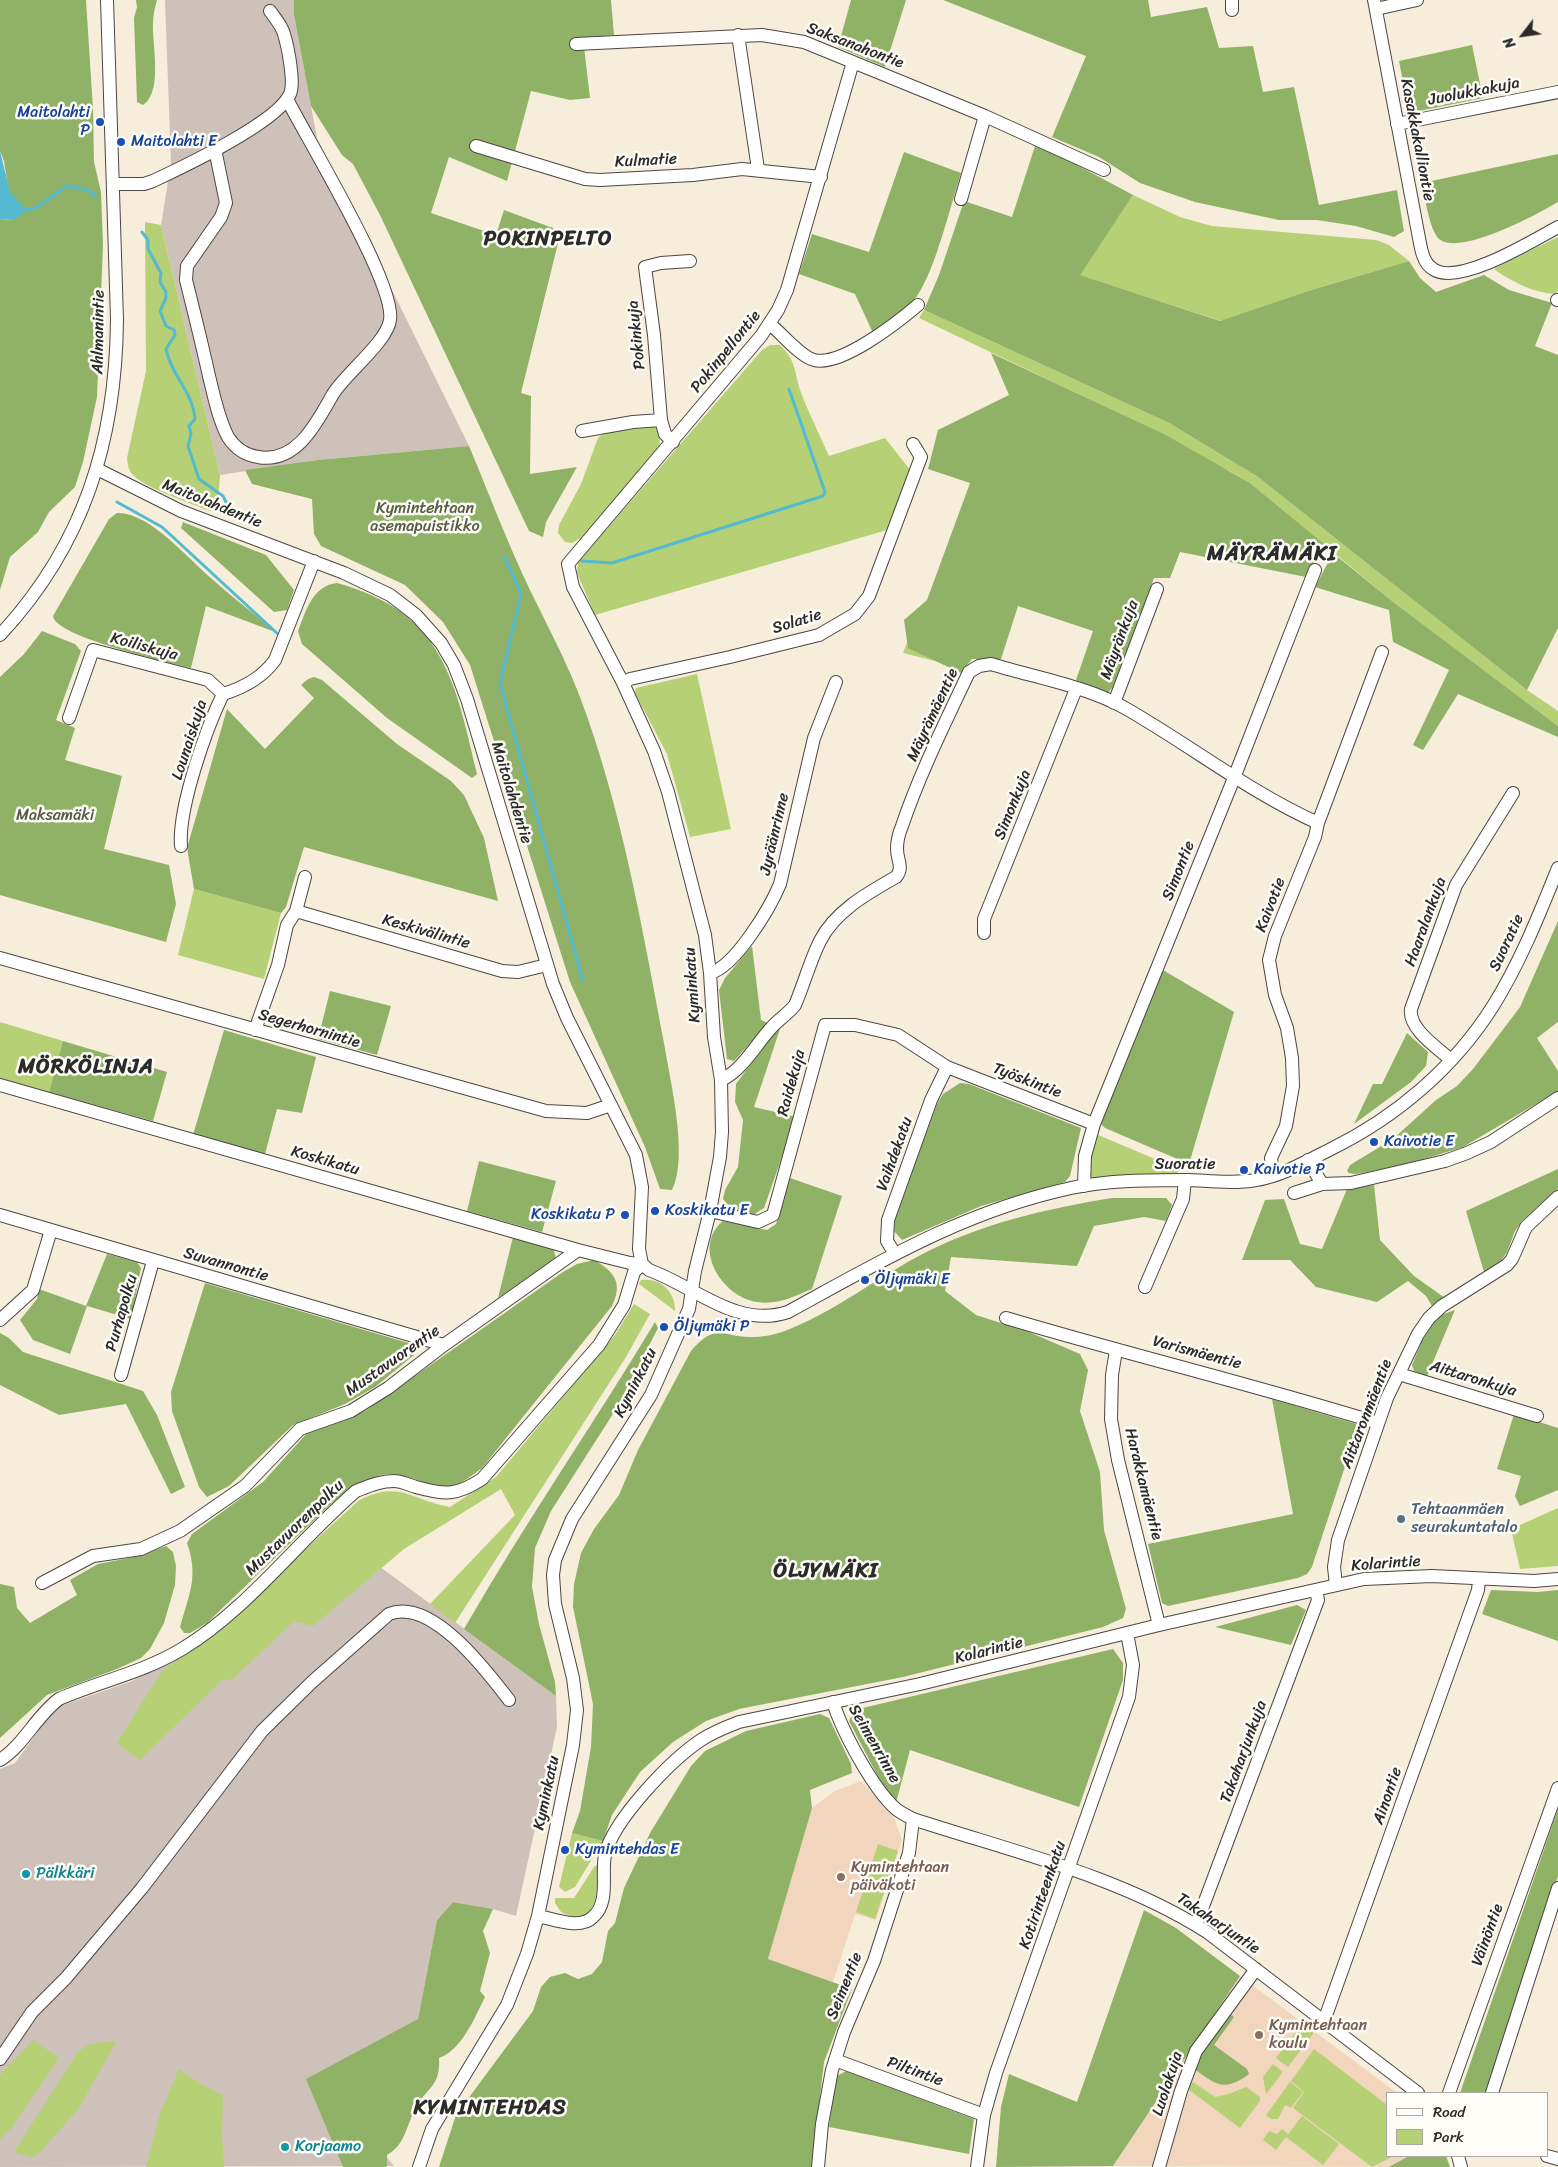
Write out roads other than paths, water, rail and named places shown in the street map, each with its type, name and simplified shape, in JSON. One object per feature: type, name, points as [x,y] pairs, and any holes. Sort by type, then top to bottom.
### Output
[{"type":"street","name":"Ahlmanintie","points":[[0,635],[27,603],[66,540],[88,496],[97,469],[111,412],[117,361],[107,0]]},
{"type":"street","points":[[1375,4],[1417,0]]},
{"type":"street","name":"Kasakkakalliontie","points":[[1375,4],[1422,250],[1431,268],[1446,273],[1465,271],[1485,264],[1558,227]]},
{"type":"street","points":[[113,184],[153,182],[216,149],[271,116],[284,106],[291,92],[292,76],[284,33],[270,11]]},
{"type":"street","points":[[738,35],[758,169]]},
{"type":"street","name":"Saksanahontie","points":[[576,44],[738,35],[762,35],[804,42],[985,116],[1104,170]]},
{"type":"street","name":"Pokinpellontie","points":[[568,564],[673,442],[770,324],[787,290],[853,62]]},
{"type":"street","name":"Juolukkakuja","points":[[1397,124],[1558,92]]},
{"type":"street","points":[[216,149],[226,204],[221,217],[187,266],[186,280],[220,420],[236,448],[250,456],[265,458],[284,454],[300,444],[318,422],[334,393],[382,337],[390,320],[387,295],[375,263],[287,99]]},
{"type":"street","points":[[961,199],[985,116]]},
{"type":"street","name":"Kulmatie","points":[[476,146],[593,179],[693,175],[729,170],[758,169],[821,177]]},
{"type":"street","name":"Pokinkuja","points":[[673,442],[665,434],[661,420],[654,335],[645,267],[661,263],[690,261]]},
{"type":"street","points":[[770,324],[787,338],[802,355],[815,361],[829,360],[857,348],[892,327],[918,305]]},
{"type":"street","points":[[582,431],[633,422],[661,420]]},
{"type":"street","name":"Solatie","points":[[623,683],[630,679],[730,657],[819,634],[855,614],[869,596],[921,456],[913,444]]},
{"type":"street","name":"Maitolahdentie","points":[[97,469],[181,511],[369,583],[404,604],[434,633],[448,653],[467,699],[547,965],[567,1018],[628,1136],[640,1169],[642,1187],[639,1256],[642,1264]]},
{"type":"street","name":"Lounaiskuja","points":[[181,846],[180,834],[185,808],[207,732],[223,694],[241,688],[268,671],[275,660],[314,561]]},
{"type":"street","name":"Kyminkatu","points":[[419,2167],[427,2140],[439,2114],[507,2005],[523,1968],[538,1916],[573,1745],[576,1710],[573,1678],[555,1604],[553,1576],[555,1560],[572,1519],[650,1395],[689,1309],[695,1271],[710,1211],[722,1132],[720,1080],[711,1015],[710,974],[705,935],[668,792],[654,751],[623,683],[573,586],[568,564]]},
{"type":"street","name":"Simontie","points":[[1084,1186],[1085,1156],[1094,1124],[1315,570]]},
{"type":"street","name":"Mäyränkuja","points":[[1114,703],[1157,589]]},
{"type":"street","name":"Koiliskuja","points":[[69,718],[93,650],[208,680],[223,694]]},
{"type":"street","name":"Kaivotie","points":[[1273,1176],[1271,1158],[1286,1126],[1293,1086],[1292,1058],[1287,1028],[1275,995],[1269,960],[1275,936],[1315,838],[1318,823],[1382,652]]},
{"type":"street","name":"Mäyrämäentie","points":[[720,1080],[731,1076],[774,1025],[795,1006],[820,941],[838,918],[867,894],[896,878],[899,873],[897,844],[901,827],[933,749],[968,672],[979,666],[990,664],[1076,689],[1114,703],[1234,776],[1318,823]]},
{"type":"street","name":"Jyräänrinne","points":[[710,974],[719,970],[739,950],[775,896],[780,884],[812,747],[836,682]]},
{"type":"street","name":"Simonkuja","points":[[984,933],[984,919],[1076,689]]},
{"type":"street","name":"Haaralankuja","points":[[1451,1060],[1416,1027],[1411,1018],[1411,1010],[1456,886],[1512,793]]},
{"type":"street","name":"Suoratie","points":[[693,1292],[734,1311],[753,1316],[772,1316],[788,1312],[895,1254],[964,1220],[1016,1201],[1084,1186],[1185,1180],[1244,1182],[1273,1176],[1349,1140],[1382,1120],[1418,1092],[1451,1060],[1480,1025],[1516,965],[1558,868]]},
{"type":"street","points":[[256,1030],[278,965],[287,925],[296,911],[305,877]]},
{"type":"street","name":"Keskivälintie","points":[[296,911],[502,971],[518,972],[547,965]]},
{"type":"street","name":"Segerhornintie","points":[[0,958],[546,1111],[587,1113],[611,1105]]},
{"type":"street","name":"Raidekuja","points":[[710,1211],[758,1222],[773,1215],[825,1025],[855,1025],[898,1035],[947,1067]]},
{"type":"street","name":"Työskintie","points":[[947,1067],[1094,1124]]},
{"type":"street","name":"Vaihdekatu","points":[[895,1254],[888,1241],[888,1220],[931,1100],[947,1067]]},
{"type":"street","name":"Koskikatu","points":[[0,1086],[578,1250],[630,1263],[642,1264]]},
{"type":"street","points":[[1294,1193],[1322,1184],[1350,1183],[1445,1161],[1491,1142],[1558,1098]]},
{"type":"street","points":[[1308,1160],[1322,1184]]},
{"type":"street","points":[[1145,1287],[1184,1199],[1185,1180]]},
{"type":"street","name":"Aittaronmäentie","points":[[1336,1586],[1334,1567],[1338,1540],[1378,1423],[1398,1374],[1418,1334],[1430,1318],[1451,1300],[1507,1265],[1512,1259],[1526,1227],[1558,1197]]},
{"type":"street","name":"Suvannontie","points":[[0,1215],[444,1345]]},
{"type":"street","points":[[0,1320],[33,1290],[51,1230]]},
{"type":"street","name":"Mustavuorentie","points":[[42,1583],[93,1556],[141,1549],[180,1531],[245,1486],[300,1429],[351,1411],[388,1388],[444,1345],[578,1250]]},
{"type":"street","name":"Purhapolku","points":[[121,1375],[153,1261]]},
{"type":"street","points":[[642,1264],[649,1270],[693,1292]]},
{"type":"street","name":"Mustavuorenpolku","points":[[0,1760],[16,1748],[48,1707],[59,1699],[154,1664],[184,1648],[224,1619],[356,1491],[380,1482],[396,1481],[440,1493],[452,1494],[466,1489],[482,1479],[599,1345],[624,1304],[634,1272],[642,1264]]},
{"type":"street","name":"Varismäentie","points":[[1006,1318],[1116,1350],[1196,1369],[1378,1423]]},
{"type":"street","name":"Harakkamäentie","points":[[1116,1350],[1112,1375],[1110,1419],[1159,1625]]},
{"type":"street","name":"Aittaronkuja","points":[[1398,1374],[1537,1416]]},
{"type":"street","name":"Kolarintie","points":[[538,1916],[578,1923],[592,1918],[602,1904],[605,1856],[620,1824],[671,1765],[703,1739],[739,1722],[920,1684],[1159,1625],[1364,1579],[1392,1576],[1534,1581],[1558,1579]]},
{"type":"street","name":"Ainontie","points":[[1324,2021],[1478,1590],[1479,1580]]},
{"type":"street","name":"Takaharjunkuja","points":[[1196,1925],[1318,1600],[1316,1590]]},
{"type":"street","points":[[0,2059],[32,2012],[66,1978],[142,1888],[262,1731],[319,1675],[389,1614],[400,1610],[410,1611],[441,1628],[477,1660],[509,1700]]},
{"type":"street","name":"Kotirinteenkatu","points":[[977,2167],[984,2115],[996,2074],[1129,1697],[1133,1665],[1127,1633]]},
{"type":"street","name":"Seimenrinne","points":[[833,1702],[838,1718],[870,1775],[890,1802],[913,1819]]},
{"type":"street","name":"Väinöntie","points":[[1449,2092],[1558,1791]]},
{"type":"street","name":"Takaharjuntie","points":[[913,1819],[1068,1869],[1157,1903],[1196,1925],[1417,2092]]},
{"type":"street","name":"Seimentie","points":[[818,2167],[822,2124],[836,2055],[856,2000],[874,1961],[908,1853],[913,1819]]},
{"type":"street","points":[[1492,2092],[1558,1888]]},
{"type":"street","name":"Luolakuja","points":[[1159,2167],[1181,2091],[1196,2051],[1256,1969]]},
{"type":"street","name":"Piltintie","points":[[836,2055],[984,2115]]},
{"type":"water","points":[[0,151],[10,192],[25,208],[24,213],[13,220],[0,219]]},
{"type":"waterway","points":[[25,211],[37,207],[67,186],[88,190],[96,197]]},
{"type":"waterway","points":[[142,232],[148,240],[148,249],[161,273],[160,282],[166,292],[166,298],[160,311],[166,326],[174,330],[175,335],[166,349],[172,367],[193,409],[195,419],[189,426],[191,434],[188,446],[199,479],[223,496],[228,506]]},
{"type":"waterway","points":[[582,561],[612,563],[823,496],[825,492],[789,389]]},
{"type":"waterway","points":[[117,502],[162,527],[279,635]]},
{"type":"waterway","points":[[504,556],[521,593],[500,684],[583,981]]},
{"type":"place","name":"Maitolahti P","points":[[100,122]]},
{"type":"place","name":"Maitolahti E","points":[[121,142]]},
{"type":"place","name":"Kaivotie E","points":[[1374,1142]]},
{"type":"place","name":"Kaivotie P","points":[[1244,1170]]},
{"type":"place","name":"Koskikatu E","points":[[655,1211]]},
{"type":"place","name":"Koskikatu P","points":[[625,1215]]},
{"type":"place","name":"Öljymäki E","points":[[865,1280]]},
{"type":"place","name":"Öljymäki P","points":[[664,1327]]},
{"type":"place","name":"Tehtaanmäen seurakuntatalo","points":[[1401,1519]]},
{"type":"place","name":"Kymintehdas E","points":[[565,1850]]},
{"type":"place","name":"Pälkkäri","points":[[26,1874]]},
{"type":"place","name":"Kymintehtaan päiväkoti","points":[[841,1877]]},
{"type":"place","name":"Kymintehtaan koulu","points":[[1259,2035]]},
{"type":"place","name":"Korjaamo","points":[[285,2147]]},
{"type":"district","name":"POKINPELTO","points":[[548,240]]},
{"type":"district","name":"MÄYRÄMÄKI","points":[[1272,555]]},
{"type":"district","name":"MÖRKÖLINJA","points":[[86,1068]]},
{"type":"district","name":"ÖLJYMÄKI","points":[[826,1572]]},
{"type":"district","name":"KYMINTEHDAS","points":[[490,2109]]},
{"type":"park label","name":"Kymintehtaan asemapuistikko","points":[[425,518]]},
{"type":"park label","name":"Maksamäki","points":[[55,816]]}]
